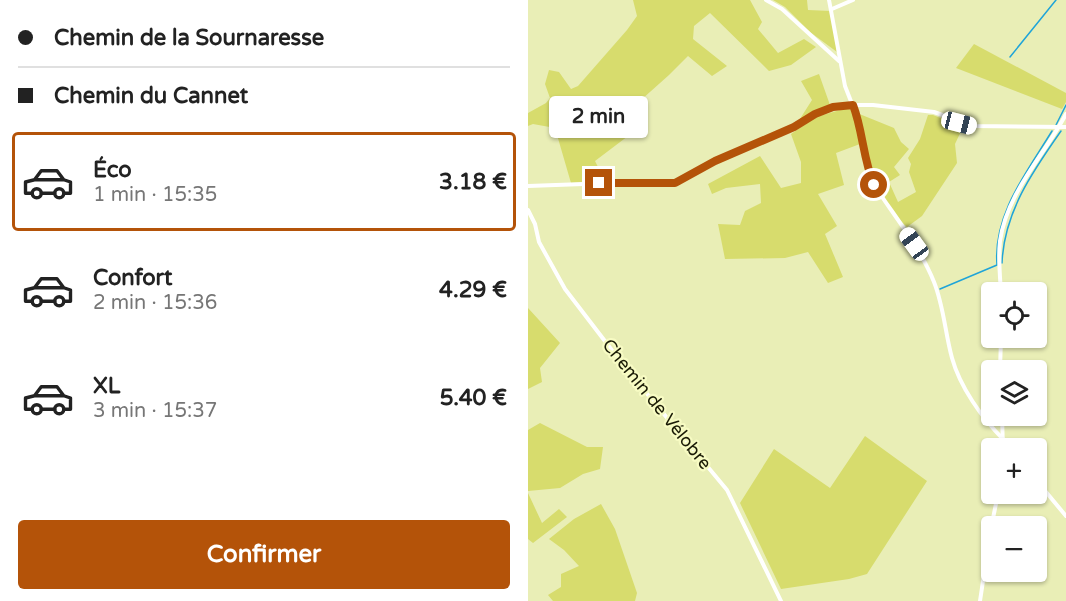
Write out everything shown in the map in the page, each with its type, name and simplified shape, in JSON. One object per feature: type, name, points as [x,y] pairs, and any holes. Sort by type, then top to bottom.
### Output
[{"type":"street","points":[[766,0],[782,9],[840,63]]},
{"type":"street","points":[[829,0],[845,86],[859,122],[864,152],[874,185],[923,258],[936,285],[952,361],[976,404],[999,438]]},
{"type":"street","points":[[832,9],[854,0]]},
{"type":"street","points":[[528,186],[629,182],[675,183],[715,161],[794,127],[815,114],[833,107],[873,105],[934,112],[973,126],[1066,128]]},
{"type":"street","points":[[1001,282],[1000,253],[1004,225],[1025,179],[1066,114]]},
{"type":"street","name":"Chemin de Vélobre","points":[[528,210],[535,224],[539,242],[565,288],[624,366],[727,490],[781,601]]},
{"type":"street","points":[[1047,493],[1066,516]]},
{"type":"street","points":[[981,601],[996,504]]},
{"type":"green space","points":[[633,0],[750,0],[762,22],[758,29],[778,53],[804,39],[816,47],[791,65],[769,71],[710,13],[694,26],[693,39],[727,66],[712,76],[688,56],[641,100],[626,121],[632,133],[595,161],[605,181],[571,183],[555,128],[533,124],[528,126],[528,113],[546,103],[550,98],[545,84],[549,70],[559,72],[571,89],[578,86],[637,16]]},
{"type":"green space","points":[[773,0],[807,0],[808,10],[831,11],[837,52],[810,32],[785,7]]},
{"type":"green space","points":[[974,44],[1066,93],[1066,102],[1062,109],[956,68]]},
{"type":"green space","points":[[819,74],[830,105],[798,122],[812,100],[801,81]]},
{"type":"green space","points":[[847,108],[854,112],[860,133],[860,144],[836,153],[844,185],[818,194],[837,226],[825,234],[843,277],[828,283],[808,252],[785,258],[725,259],[718,224],[740,225],[745,211],[761,203],[760,184],[726,188],[712,194],[708,184],[760,156],[781,188],[801,183],[801,162],[791,134],[816,117]]},
{"type":"green space","points":[[857,113],[894,128],[901,142],[909,149],[894,167],[900,175],[889,182],[898,202],[916,192],[909,172],[911,164],[908,158],[920,139],[928,115],[963,127],[955,144],[957,163],[922,216],[907,227],[889,205],[876,182],[868,160]]},
{"type":"green space","points":[[528,308],[560,343],[540,368],[542,382],[528,389]]},
{"type":"green space","points":[[540,423],[587,447],[603,447],[600,469],[583,474],[560,488],[528,491],[528,430]]},
{"type":"green space","points":[[865,436],[927,481],[867,574],[849,579],[781,589],[740,503],[774,449],[830,488]]},
{"type":"green space","points":[[528,493],[542,523],[559,509],[567,517],[533,543],[528,539]]},
{"type":"green space","points":[[601,504],[615,529],[637,593],[635,601],[553,601],[548,595],[561,587],[561,574],[579,566],[564,550],[549,539],[574,519]]},
{"type":"waterway","points":[[1010,57],[1056,0]]},
{"type":"waterway","points":[[1056,125],[1066,105]]},
{"type":"waterway","points":[[940,289],[997,265],[997,246],[1006,211],[1052,131]]},
{"type":"waterway","points":[[1002,263],[1004,244],[1014,209],[1040,161],[1061,131]]},
{"type":"route","points":[[599,183],[675,183],[715,161],[794,127],[815,114],[833,107],[853,105],[874,185]]}]
